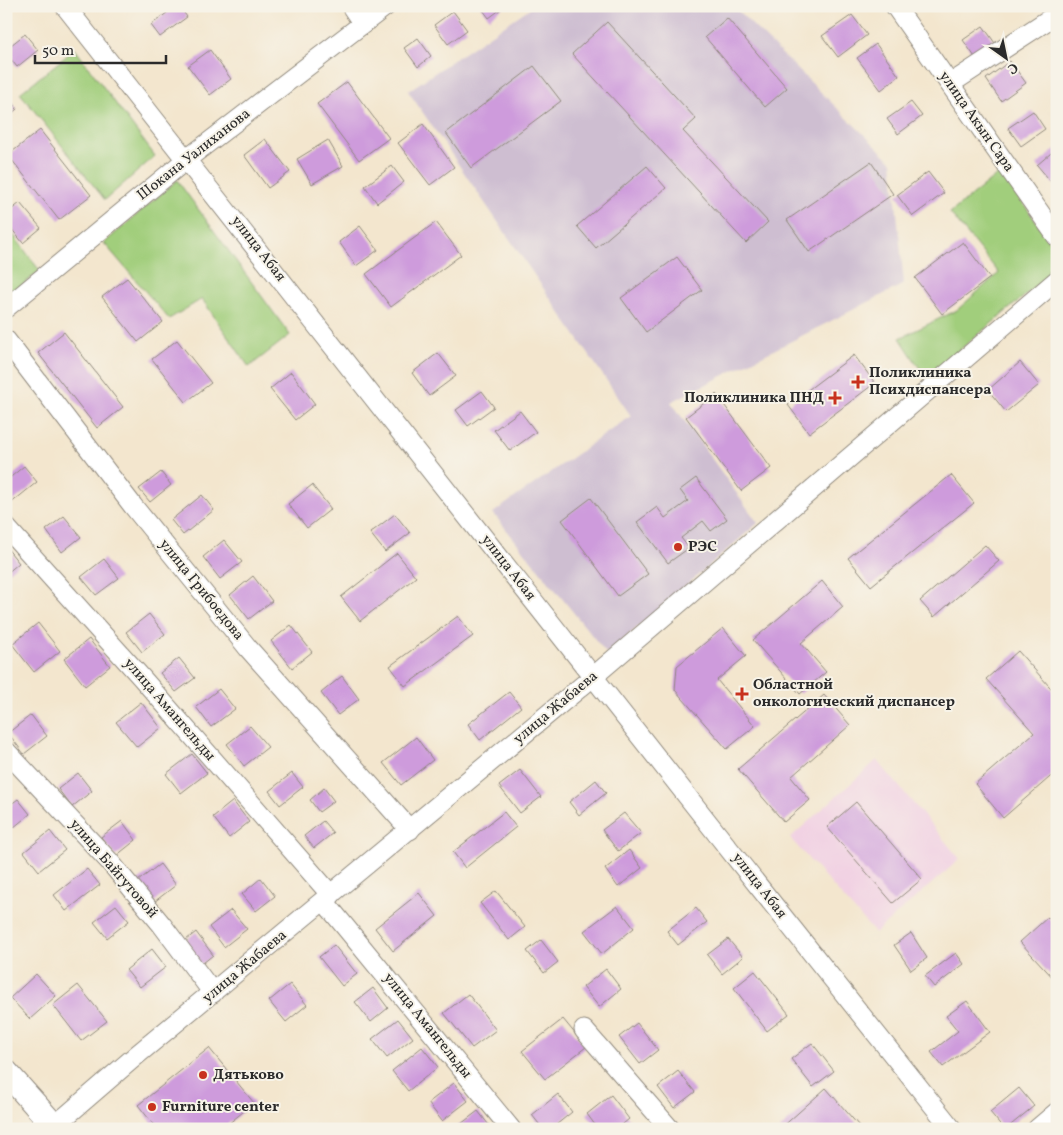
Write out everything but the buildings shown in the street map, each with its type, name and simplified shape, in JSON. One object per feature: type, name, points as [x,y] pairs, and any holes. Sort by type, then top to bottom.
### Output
[{"type":"main road","points":[[6,1072],[54,1128]]},
{"type":"street","name":"улица Абая","points":[[65,6],[717,834],[952,1129]]},
{"type":"street","points":[[351,6],[363,24]]},
{"type":"street","name":"Шокана Уалиханова","points":[[6,308],[187,159],[386,6]]},
{"type":"street","name":"улица Акын Сара","points":[[895,6],[1057,237]]},
{"type":"street","points":[[950,84],[1057,14]]},
{"type":"street","name":"улица Жабаева","points":[[54,1128],[138,1054],[594,676],[1057,280]]},
{"type":"street","name":"улица Грибоедова","points":[[6,340],[133,506],[248,648],[410,830]]},
{"type":"street","name":"улица Амангельды","points":[[6,527],[134,670],[328,898],[511,1129]]},
{"type":"street","name":"улица Байгутовой","points":[[6,751],[110,862],[162,925],[213,993]]},
{"type":"street","points":[[584,1030],[670,1129]]},
{"type":"street","points":[[1037,1129],[1057,1112]]},
{"type":"shaded area","points":[[533,6],[733,6],[892,162],[904,284],[671,402],[758,523],[607,654],[493,513],[631,416],[408,91]]},
{"type":"shaded area","points":[[877,760],[960,859],[875,933],[790,838]]},
{"type":"green space","points":[[75,49],[155,156],[105,200],[20,93]]},
{"type":"green space","points":[[1001,172],[1057,251],[1057,269],[926,378],[900,338],[957,310],[999,273],[950,213]]},
{"type":"green space","points":[[177,180],[290,335],[249,367],[202,299],[169,319],[104,243]]},
{"type":"green space","points":[[6,225],[40,271],[6,298]]},
{"type":"place","name":"Поликлиника Психдиспансера","points":[[858,382]]},
{"type":"place","name":"Поликлиника ПНД","points":[[835,398]]},
{"type":"place","name":"РЭС","points":[[678,547]]},
{"type":"place","name":"Областной онкологический диспансер","points":[[742,694]]},
{"type":"place","name":"Дятьково","points":[[203,1075]]},
{"type":"place","name":"Furniture center","points":[[152,1107]]}]
